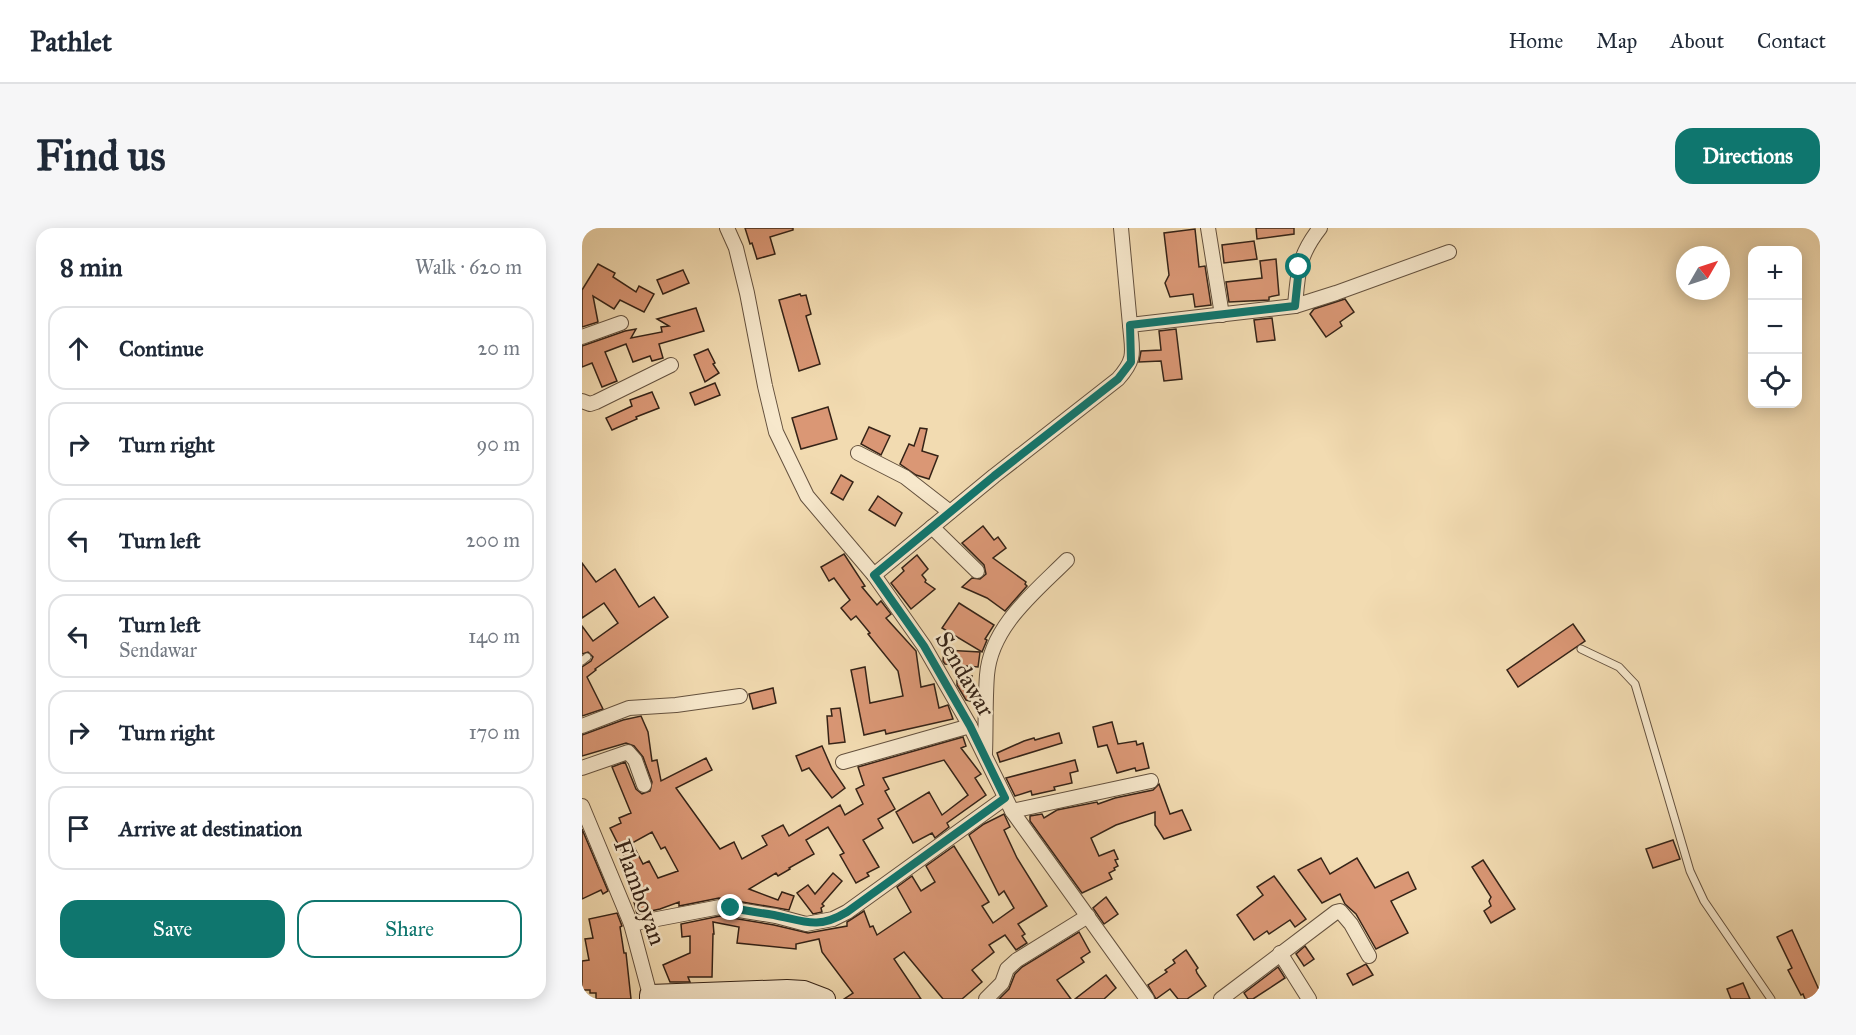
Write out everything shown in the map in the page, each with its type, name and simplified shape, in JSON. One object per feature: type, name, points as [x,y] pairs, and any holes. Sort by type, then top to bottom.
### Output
[{"type":"main road","points":[[650,997],[787,990],[804,991],[825,999]]},
{"type":"street","name":"Sendawar","points":[[727,228],[736,248],[747,293],[776,432],[807,496],[874,575],[924,646],[970,726],[1009,805],[1148,999]]},
{"type":"street","points":[[874,575],[1118,379],[1131,362],[1121,228]]},
{"type":"street","points":[[1208,228],[1222,315]]},
{"type":"street","points":[[1295,306],[1299,267],[1304,252],[1320,228]]},
{"type":"street","points":[[1130,325],[1295,306],[1449,252]]},
{"type":"street","points":[[582,337],[621,323]]},
{"type":"street","points":[[582,401],[590,404],[596,402],[672,365]]},
{"type":"street","points":[[858,453],[905,477],[950,512]]},
{"type":"street","points":[[932,527],[977,571]]},
{"type":"street","points":[[985,756],[987,674],[992,651],[1000,634],[1021,605],[1067,560]]},
{"type":"street","points":[[582,726],[629,708],[676,705],[740,696]]},
{"type":"street","points":[[843,762],[970,726]]},
{"type":"street","points":[[582,768],[622,752],[628,752],[635,760],[644,785]]},
{"type":"street","points":[[631,924],[720,907],[776,916],[806,924],[833,919],[1009,805],[1151,781]]},
{"type":"street","name":"Flamboyan","points":[[582,806],[631,924],[650,997]]},
{"type":"street","points":[[1221,999],[1336,912],[1340,911],[1351,924],[1369,956]]},
{"type":"street","points":[[986,999],[1002,983],[1007,969],[1017,960],[1088,916]]},
{"type":"street","points":[[1280,953],[1309,999]]},
{"type":"lane","points":[[1581,649],[1619,667],[1635,684],[1690,871],[1704,901],[1771,999]]},
{"type":"building","points":[[745,228],[793,228],[793,230],[770,237],[775,254],[757,259]]},
{"type":"building","points":[[1256,228],[1294,228],[1294,234],[1257,239]]},
{"type":"building","points":[[1195,229],[1199,267],[1205,266],[1211,305],[1195,307],[1193,294],[1170,297],[1165,283],[1169,275],[1164,233]]},
{"type":"building","points":[[1254,241],[1257,259],[1224,263],[1222,245]]},
{"type":"building","points":[[1276,259],[1279,295],[1269,297],[1269,300],[1229,302],[1226,282],[1262,278],[1260,261]]},
{"type":"building","points":[[598,264],[615,273],[613,277],[636,292],[639,286],[654,294],[644,312],[620,300],[614,309],[593,296],[598,322],[582,327],[582,290]]},
{"type":"building","points":[[683,270],[689,283],[663,294],[657,280]]},
{"type":"building","points":[[800,294],[801,296],[806,295],[811,314],[806,316],[820,364],[799,371],[779,300]]},
{"type":"building","points":[[1345,299],[1354,312],[1340,322],[1342,326],[1326,337],[1310,314],[1314,309]]},
{"type":"building","points":[[696,308],[704,331],[659,344],[663,358],[652,361],[650,356],[633,362],[626,344],[605,352],[617,381],[602,387],[592,363],[582,367],[582,346],[636,329],[631,338],[662,332],[661,327],[669,326],[657,319]]},
{"type":"building","points":[[1272,318],[1275,340],[1257,342],[1254,320]]},
{"type":"building","points":[[1176,329],[1182,379],[1164,381],[1161,361],[1139,362],[1141,351],[1161,350],[1159,331]]},
{"type":"building","points":[[708,349],[719,373],[705,382],[694,355]]},
{"type":"building","points":[[715,383],[720,395],[695,405],[690,393]]},
{"type":"building","points":[[652,392],[659,408],[612,430],[606,418],[632,406],[630,400]]},
{"type":"building","points":[[828,407],[837,439],[801,449],[792,418]]},
{"type":"building","points":[[869,427],[890,436],[881,455],[861,444]]},
{"type":"building","points":[[920,428],[927,429],[922,451],[938,456],[929,479],[916,475],[900,464],[909,444],[914,446]]},
{"type":"building","points":[[841,475],[853,482],[843,500],[831,493]]},
{"type":"building","points":[[878,496],[902,513],[895,526],[869,510]]},
{"type":"building","points":[[983,526],[994,540],[998,537],[1006,548],[993,558],[1026,582],[1027,586],[1005,611],[987,598],[962,587],[972,578],[980,579],[986,574],[984,565],[962,543]]},
{"type":"building","points":[[844,554],[865,586],[862,587],[877,605],[881,601],[891,614],[886,618],[916,651],[921,687],[934,684],[939,708],[948,705],[953,719],[886,734],[885,730],[864,735],[851,670],[865,667],[870,703],[903,696],[898,671],[856,616],[851,620],[841,608],[850,600],[834,578],[829,581],[821,567]]},
{"type":"building","points":[[917,555],[928,569],[922,575],[925,582],[935,589],[911,609],[891,583],[904,571],[902,568]]},
{"type":"building","points":[[582,563],[596,582],[615,569],[639,607],[654,597],[668,617],[587,677],[603,709],[582,716],[582,667],[593,657],[588,652],[582,654],[582,626],[593,641],[618,623],[604,603],[582,618]]},
{"type":"building","points":[[959,603],[994,625],[985,639],[987,640],[982,652],[942,628]]},
{"type":"building","points":[[1573,624],[1585,641],[1518,687],[1507,670]]},
{"type":"building","points":[[944,650],[980,652],[978,667],[945,664]]},
{"type":"building","points":[[972,676],[970,701],[966,700],[957,685],[957,679]]},
{"type":"building","points":[[773,688],[776,703],[753,709],[749,694]]},
{"type":"building","points":[[840,708],[845,742],[829,744],[827,716],[832,716],[831,709]]},
{"type":"building","points":[[641,716],[648,732],[652,761],[657,760],[661,781],[706,758],[712,770],[676,788],[720,849],[734,842],[742,859],[767,845],[762,836],[783,825],[789,836],[840,805],[845,815],[863,804],[856,789],[864,785],[858,767],[963,737],[966,746],[961,748],[981,774],[975,778],[986,795],[947,823],[949,827],[935,838],[932,833],[913,843],[896,812],[929,792],[942,815],[968,795],[944,760],[883,778],[889,789],[885,791],[895,809],[878,819],[883,828],[863,840],[879,867],[867,873],[869,876],[856,883],[840,855],[844,853],[828,827],[806,840],[814,854],[778,876],[776,873],[749,889],[778,900],[782,892],[794,896],[789,910],[719,898],[679,906],[679,902],[637,914],[634,902],[640,900],[626,873],[631,870],[610,828],[621,823],[619,818],[631,813],[612,767],[625,762],[636,789],[642,794],[650,791],[652,782],[643,757],[634,746],[626,743],[582,756],[582,735]],"holes":[[[652,832],[661,849],[665,847],[678,871],[658,878],[649,861],[643,864],[632,843]]]},
{"type":"building","points":[[1112,722],[1118,744],[1136,741],[1137,745],[1143,743],[1149,768],[1136,771],[1135,768],[1117,773],[1107,745],[1098,747],[1093,727]]},
{"type":"building","points":[[1059,733],[1062,743],[1000,762],[997,753],[1024,741]]},
{"type":"building","points":[[822,746],[832,769],[845,788],[832,798],[809,768],[802,771],[796,756]]},
{"type":"building","points":[[1075,760],[1078,771],[1070,773],[1072,783],[1054,787],[1055,790],[1032,795],[1031,791],[1015,796],[1006,778]]},
{"type":"building","points":[[1159,784],[1170,814],[1182,810],[1191,830],[1164,839],[1155,825],[1155,812],[1116,825],[1091,838],[1099,856],[1114,850],[1118,866],[1109,873],[1112,879],[1082,893],[1030,821],[1030,816],[1042,814],[1044,818],[1057,810],[1097,802],[1098,804],[1153,790]]},
{"type":"building","points":[[1004,814],[1010,827],[1004,830],[1017,858],[1047,906],[1018,924],[1025,934],[1022,936],[1027,943],[1016,950],[1005,935],[989,945],[994,952],[972,970],[982,982],[962,999],[943,999],[904,952],[894,959],[921,999],[844,999],[853,993],[822,952],[819,939],[796,944],[796,949],[737,943],[739,927],[713,922],[712,977],[688,977],[690,982],[670,982],[663,965],[690,953],[690,936],[682,937],[681,924],[720,916],[808,933],[847,926],[847,922],[864,911],[870,927],[873,926],[877,935],[911,912],[897,887],[912,876],[921,891],[935,882],[926,866],[954,846],[989,902],[982,906],[993,923],[1014,908],[1004,891],[999,895],[969,835]]},
{"type":"building","points":[[582,829],[608,891],[603,894],[601,890],[582,899]]},
{"type":"building","points":[[1673,840],[1680,859],[1653,868],[1646,849]]},
{"type":"building","points":[[1321,858],[1330,874],[1357,858],[1375,888],[1408,872],[1416,889],[1391,901],[1408,933],[1376,949],[1356,914],[1345,904],[1340,894],[1322,903],[1298,870]]},
{"type":"building","points":[[1483,860],[1515,909],[1491,923],[1484,911],[1491,906],[1489,901],[1491,897],[1472,867]]},
{"type":"building","points":[[833,873],[842,881],[822,904],[824,906],[821,908],[822,912],[813,914],[797,893],[808,885],[815,894]]},
{"type":"building","points":[[1274,876],[1306,919],[1295,927],[1290,920],[1269,934],[1267,931],[1254,940],[1237,915],[1263,895],[1257,887]]},
{"type":"building","points":[[1106,897],[1118,914],[1104,924],[1093,908]]},
{"type":"building","points":[[617,913],[622,926],[620,927],[624,953],[626,953],[631,999],[596,999],[596,993],[582,990],[582,961],[589,960],[585,939],[593,938],[589,919]]},
{"type":"building","points":[[1792,930],[1820,992],[1820,999],[1805,999],[1788,970],[1792,968],[1777,937]]},
{"type":"building","points":[[1079,932],[1090,952],[1081,958],[1084,962],[1057,980],[1071,999],[999,999],[1009,989],[1015,974],[1022,967]]},
{"type":"building","points":[[1305,946],[1314,959],[1304,966],[1296,954]]},
{"type":"building","points":[[1186,950],[1206,986],[1187,999],[1178,999],[1170,989],[1156,999],[1148,985],[1167,972],[1165,970],[1175,963],[1173,960]]},
{"type":"building","points":[[1366,964],[1373,975],[1353,985],[1347,974]]},
{"type":"building","points":[[1278,967],[1285,978],[1253,999],[1248,999],[1244,993]]},
{"type":"building","points":[[1106,975],[1116,988],[1104,999],[1075,999]]},
{"type":"building","points":[[1743,983],[1750,999],[1731,999],[1727,989]]},
{"type":"route","points":[[731,908],[806,924],[833,919],[847,912],[1005,798],[970,726],[924,646],[874,575],[994,476],[1118,379],[1131,362],[1130,325],[1295,306],[1299,267]]}]
